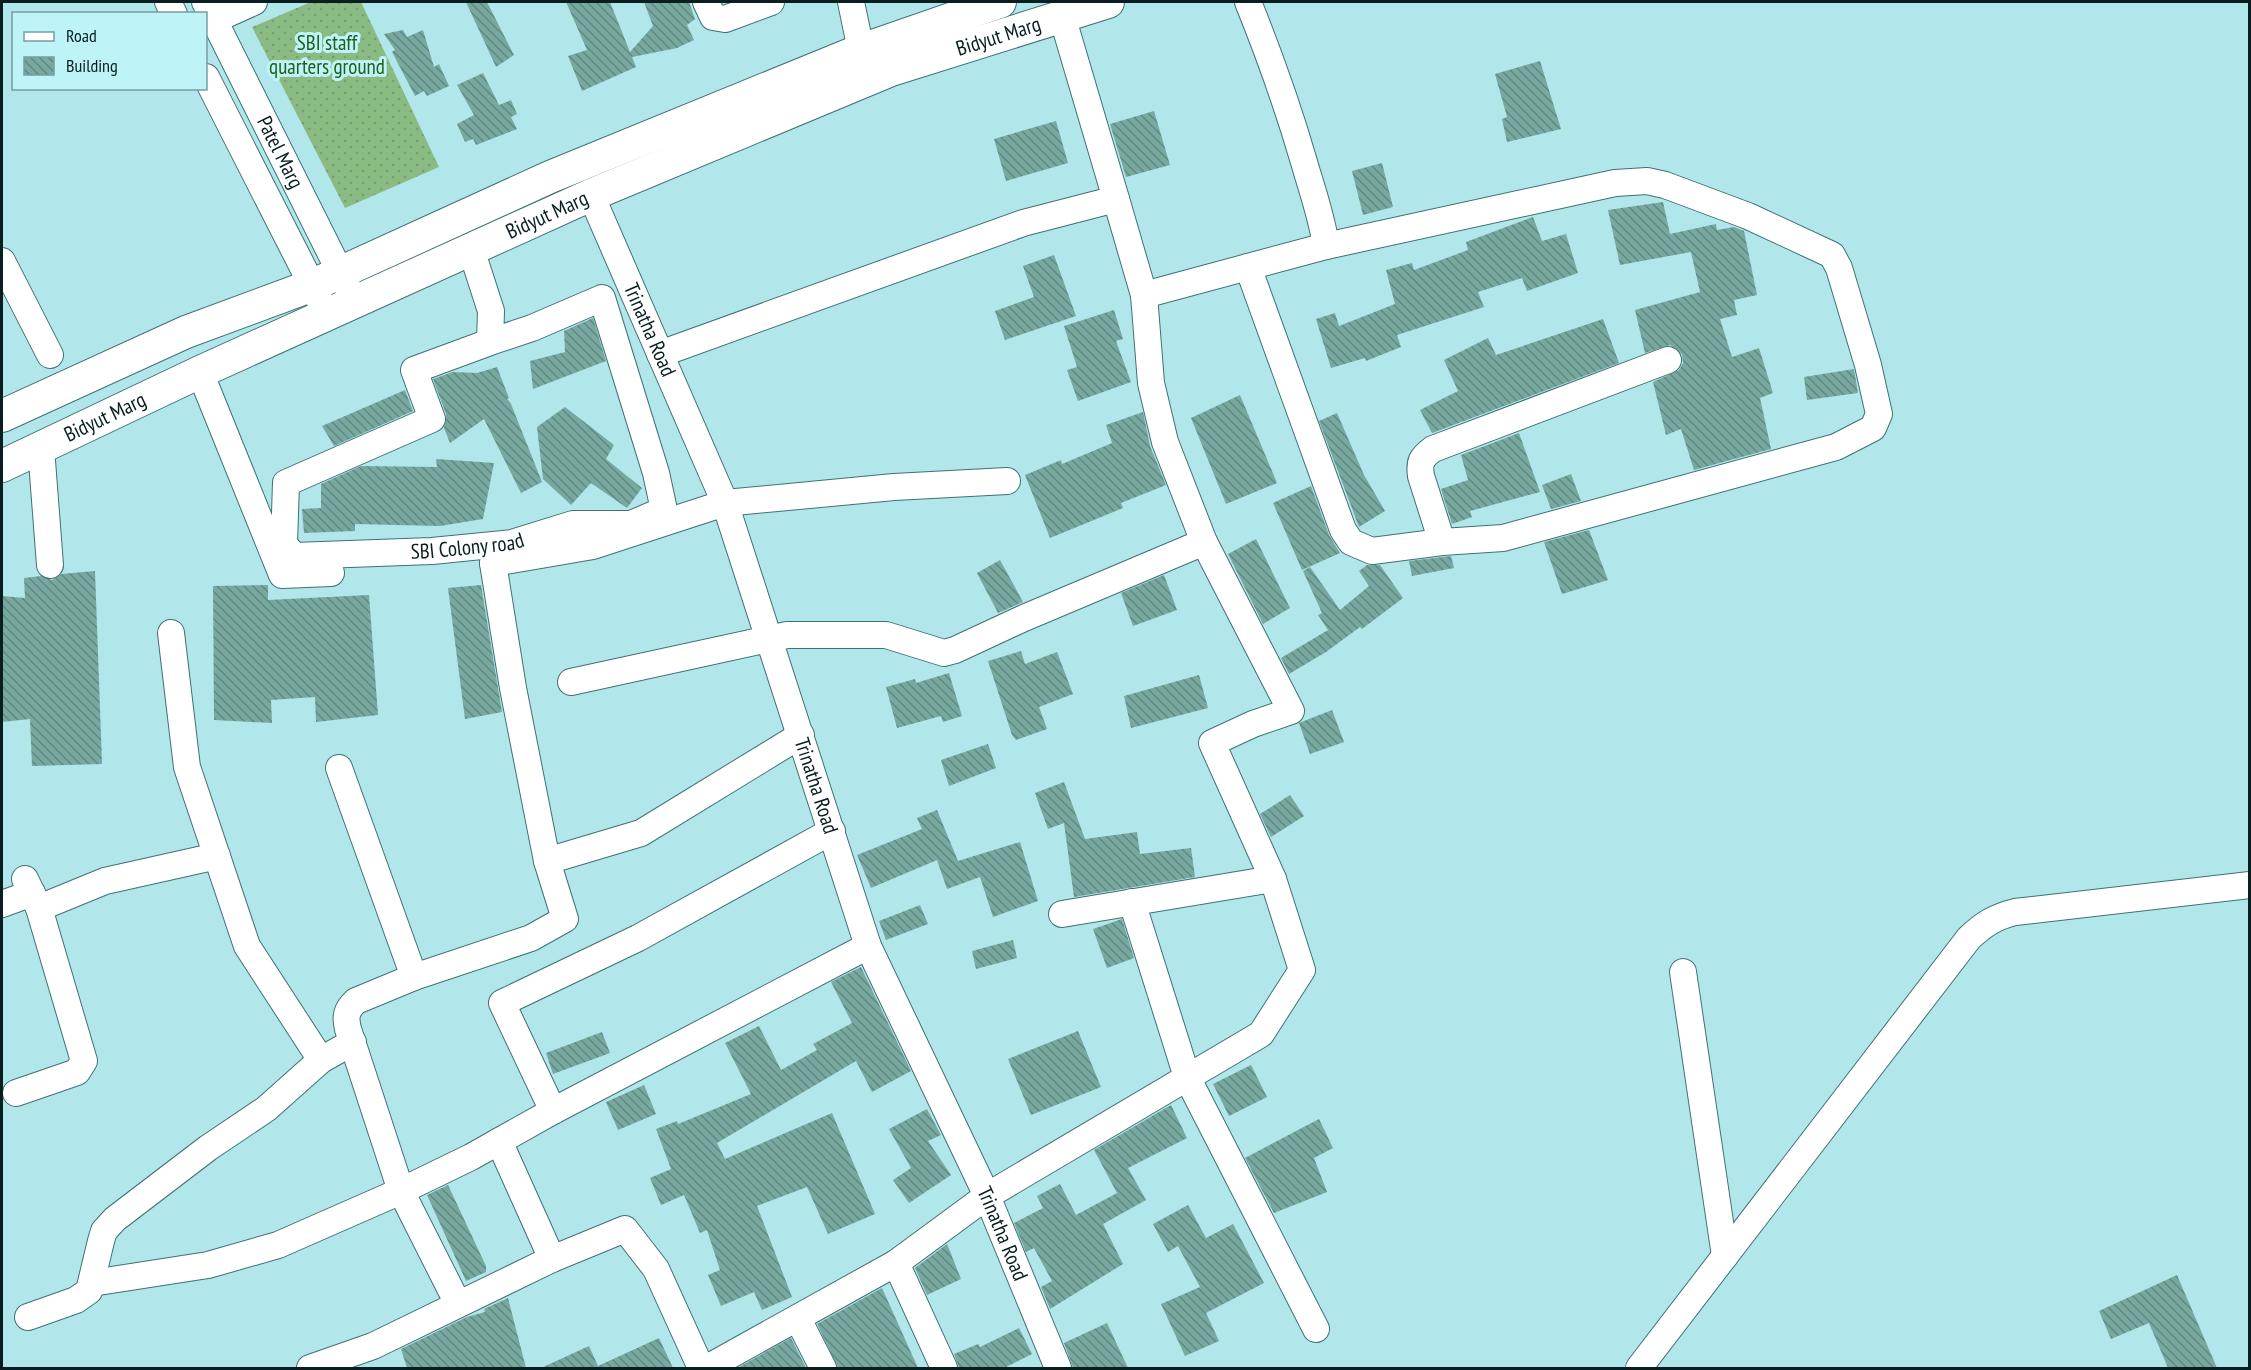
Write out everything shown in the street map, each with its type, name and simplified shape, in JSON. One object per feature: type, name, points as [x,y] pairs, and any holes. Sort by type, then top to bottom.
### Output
[{"type":"main road","name":"Bidyut Marg","points":[[2,416],[186,332],[326,278],[550,177],[861,50],[1000,2]]},
{"type":"main road","name":"Bidyut Marg","points":[[2,466],[200,372],[591,195],[891,70],[1108,2]]},
{"type":"street","points":[[209,11],[254,2]]},
{"type":"street","points":[[706,2],[713,17],[725,19],[771,2]]},
{"type":"street","points":[[850,2],[861,50]]},
{"type":"street","points":[[1248,2],[1272,62],[1294,129],[1323,224],[1326,246]]},
{"type":"street","name":"Patel Marg","points":[[209,11],[341,310]]},
{"type":"street","points":[[707,1368],[896,1263],[987,1196],[1261,1034],[1302,970],[1273,879],[1212,743],[1253,724],[1291,711],[1204,542],[1165,442],[1151,383],[1144,295],[1062,16]]},
{"type":"street","name":"Patel Marg","points":[[207,78],[326,278]]},
{"type":"street","points":[[1144,295],[1248,267],[1326,246],[1615,183],[1647,181],[1665,185],[1748,216],[1832,255],[1839,268],[1861,337],[1879,414],[1873,428],[1836,447],[1503,538],[1442,542],[1371,551],[1351,542],[1343,530],[1248,267]]},
{"type":"street","name":"Trinatha Road","points":[[591,195],[725,503],[868,946],[987,1196],[1058,1368]]},
{"type":"street","points":[[660,354],[1023,223],[1116,199]]},
{"type":"street","points":[[471,249],[491,311],[490,342]]},
{"type":"street","points":[[2,262],[50,355]]},
{"type":"street","name":"SBI Colony road","points":[[602,298],[656,473],[664,510],[631,524],[573,524],[512,543],[432,551],[294,556],[284,544],[286,483],[432,419],[414,370],[490,342],[532,328],[602,298]]},
{"type":"street","points":[[1442,542],[1421,476],[1422,457],[1433,449],[1668,360]]},
{"type":"street","points":[[200,372],[282,574],[406,570],[493,563],[593,546],[725,503],[894,487],[1007,481]]},
{"type":"street","points":[[41,448],[50,565]]},
{"type":"street","points":[[571,682],[769,638],[797,634],[886,635],[944,653],[1204,542]]},
{"type":"street","points":[[458,1304],[401,1191],[346,1019],[348,1008],[356,1001],[414,977],[531,938],[565,919],[547,861],[513,688],[493,563]]},
{"type":"street","points":[[171,633],[187,766],[248,946],[321,1060]]},
{"type":"street","points":[[547,861],[642,833],[801,735]]},
{"type":"street","points":[[339,768],[414,977]]},
{"type":"street","points":[[553,1111],[502,1003],[646,934],[832,831]]},
{"type":"street","points":[[2,904],[32,893],[105,881],[217,856]]},
{"type":"street","points":[[1062,914],[1273,879]]},
{"type":"street","points":[[1639,1368],[1969,938],[1986,922],[2015,912],[2250,885]]},
{"type":"street","points":[[16,1093],[77,1072],[84,1061],[32,893]]},
{"type":"street","points":[[1132,902],[1187,1077],[1316,1329]]},
{"type":"street","points":[[92,1282],[197,1267],[246,1256],[307,1234],[401,1191],[499,1141],[868,946]]},
{"type":"street","points":[[1683,972],[1725,1256]]},
{"type":"street","points":[[28,1317],[76,1300],[89,1291],[100,1241],[115,1219],[208,1148],[266,1109],[321,1060],[353,1042]]},
{"type":"street","points":[[499,1141],[552,1259]]},
{"type":"street","points":[[310,1368],[373,1346],[552,1259],[625,1229],[657,1269],[701,1368]]},
{"type":"street","points":[[896,1263],[944,1368]]},
{"type":"street","points":[[798,1318],[823,1368]]},
{"type":"green space","name":"SBI staff quarters ground","points":[[311,2],[361,2],[439,167],[345,208],[252,27]]},
{"type":"building","points":[[466,2],[487,2],[514,55],[496,67]]},
{"type":"building","points":[[566,2],[610,2],[630,52],[653,26],[644,2],[689,2],[695,19],[687,25],[694,40],[677,48],[632,57],[636,67],[582,91],[568,56],[587,50]]},
{"type":"building","points":[[403,30],[407,37],[423,30],[434,67],[439,64],[449,86],[427,96],[424,91],[415,96],[392,52],[395,50],[384,34]]},
{"type":"building","points":[[1540,61],[1561,129],[1507,142],[1502,119],[1507,117],[1495,74]]},
{"type":"building","points":[[483,73],[499,105],[511,100],[517,114],[511,117],[517,129],[476,145],[473,139],[465,142],[457,124],[474,115],[457,85]]},
{"type":"building","points":[[1154,111],[1170,165],[1126,177],[1110,124]]},
{"type":"building","points":[[1056,121],[1068,163],[1006,181],[994,139]]},
{"type":"building","points":[[1382,163],[1393,207],[1363,215],[1352,171]]},
{"type":"building","points":[[1663,202],[1670,234],[1716,224],[1717,230],[1734,227],[1744,231],[1757,295],[1734,300],[1737,315],[1720,319],[1732,357],[1759,348],[1773,393],[1760,398],[1771,449],[1694,470],[1681,429],[1666,435],[1653,382],[1679,370],[1683,363],[1682,354],[1670,345],[1645,353],[1635,310],[1700,292],[1691,252],[1620,265],[1608,210]]},
{"type":"building","points":[[1533,217],[1542,241],[1566,234],[1578,273],[1527,291],[1522,278],[1478,292],[1484,307],[1397,335],[1401,347],[1366,361],[1365,358],[1331,368],[1316,319],[1335,313],[1339,326],[1395,304],[1386,270],[1412,263],[1414,270],[1468,250],[1466,242]]},
{"type":"building","points":[[1054,255],[1076,316],[1005,340],[995,311],[1034,297],[1023,266]]},
{"type":"building","points":[[1114,310],[1123,339],[1116,341],[1131,382],[1078,401],[1067,370],[1077,367],[1064,326]]},
{"type":"building","points":[[593,318],[606,361],[533,389],[530,361],[565,352],[564,331]]},
{"type":"building","points":[[1603,319],[1619,363],[1432,433],[1420,410],[1458,391],[1444,360],[1488,338],[1496,355]]},
{"type":"building","points":[[497,367],[509,398],[507,399],[542,482],[521,493],[484,419],[450,443],[444,428],[446,414],[433,379],[453,372],[477,373]]},
{"type":"building","points":[[1854,369],[1858,393],[1807,400],[1804,377]]},
{"type":"building","points":[[405,390],[413,411],[334,446],[322,426]]},
{"type":"building","points":[[1240,395],[1277,483],[1226,504],[1191,418]]},
{"type":"building","points":[[565,407],[614,445],[606,459],[642,488],[627,508],[591,483],[571,505],[543,479],[537,427]]},
{"type":"building","points":[[1143,412],[1150,446],[1166,485],[1121,503],[1123,508],[1050,538],[1025,475],[1061,460],[1062,464],[1112,443],[1106,425]]},
{"type":"building","points":[[1337,413],[1364,475],[1385,511],[1359,527],[1319,421]]},
{"type":"building","points":[[1519,433],[1540,492],[1470,511],[1472,517],[1452,524],[1441,489],[1468,480],[1461,455]]},
{"type":"building","points":[[436,459],[494,463],[483,519],[440,526],[355,524],[355,531],[304,533],[302,509],[321,508],[321,484],[361,466],[437,467]]},
{"type":"building","points":[[1571,474],[1581,501],[1551,509],[1542,485]]},
{"type":"building","points":[[1311,486],[1329,535],[1340,553],[1302,570],[1273,503]]},
{"type":"building","points":[[1589,530],[1608,580],[1562,594],[1544,542]]},
{"type":"building","points":[[1256,539],[1290,608],[1263,624],[1228,554]]},
{"type":"building","points":[[1451,556],[1454,568],[1412,576],[1409,561]]},
{"type":"building","points":[[1000,560],[1023,602],[998,613],[977,573]]},
{"type":"building","points":[[1367,565],[1380,565],[1403,598],[1362,629],[1360,627],[1326,652],[1289,674],[1281,658],[1328,630],[1318,615],[1322,613],[1303,571],[1310,567],[1340,610],[1369,586],[1359,571]]},
{"type":"building","points":[[95,571],[102,764],[32,766],[30,719],[2,722],[2,596],[25,598],[24,578],[41,576],[52,580],[61,574]]},
{"type":"building","points":[[1164,575],[1177,610],[1133,626],[1121,593]]},
{"type":"building","points":[[268,585],[268,600],[369,595],[378,715],[316,722],[315,697],[271,700],[272,723],[214,720],[213,586]]},
{"type":"building","points":[[481,585],[502,712],[465,719],[448,588]]},
{"type":"building","points":[[1021,651],[1025,664],[1057,652],[1073,694],[1039,707],[1047,729],[1016,740],[1012,735],[988,661]]},
{"type":"building","points":[[949,673],[962,716],[943,722],[941,716],[897,728],[886,687],[915,679],[916,683]]},
{"type":"building","points":[[1199,675],[1208,708],[1131,728],[1124,696]]},
{"type":"building","points":[[1332,710],[1344,742],[1310,754],[1299,723]]},
{"type":"building","points":[[988,744],[996,768],[949,786],[941,760]]},
{"type":"building","points":[[1064,782],[1085,839],[1137,832],[1140,854],[1191,848],[1195,877],[1074,897],[1064,823],[1048,829],[1035,793]]},
{"type":"building","points":[[1290,795],[1304,816],[1271,837],[1260,814]]},
{"type":"building","points":[[937,810],[958,861],[1020,842],[1038,901],[993,917],[980,877],[947,889],[937,860],[871,888],[857,855],[922,829],[917,818]]},
{"type":"building","points":[[920,905],[928,924],[886,940],[879,921]]},
{"type":"building","points":[[1122,919],[1134,958],[1107,968],[1093,929]]},
{"type":"building","points":[[1013,940],[1017,958],[976,969],[972,951]]},
{"type":"building","points":[[861,967],[911,1071],[872,1092],[856,1061],[717,1143],[725,1159],[832,1113],[875,1214],[828,1234],[807,1187],[757,1206],[792,1297],[762,1310],[754,1292],[721,1306],[708,1275],[720,1270],[707,1230],[700,1233],[684,1195],[661,1205],[650,1178],[671,1169],[656,1129],[677,1121],[678,1124],[751,1094],[725,1043],[759,1026],[781,1070],[817,1050],[813,1044],[852,1023],[831,982]]},
{"type":"building","points":[[1078,1031],[1101,1087],[1031,1115],[1008,1059]]},
{"type":"building","points":[[602,1032],[610,1053],[553,1074],[546,1053]]},
{"type":"building","points":[[1251,1065],[1267,1097],[1229,1116],[1213,1084]]},
{"type":"building","points":[[644,1085],[656,1114],[618,1130],[606,1102]]},
{"type":"building","points":[[1171,1105],[1187,1138],[1128,1168],[1146,1200],[1103,1224],[1123,1264],[1050,1309],[1041,1287],[1052,1281],[1034,1248],[1026,1252],[1014,1223],[1043,1208],[1037,1196],[1060,1184],[1076,1215],[1117,1193],[1094,1150]]},
{"type":"building","points":[[927,1109],[941,1135],[928,1141],[951,1175],[909,1203],[893,1180],[911,1168],[889,1129]]},
{"type":"building","points":[[1319,1119],[1333,1148],[1314,1158],[1327,1192],[1274,1213],[1245,1158]]},
{"type":"building","points":[[448,1185],[486,1266],[486,1272],[466,1281],[427,1195]]},
{"type":"building","points":[[1188,1205],[1206,1238],[1233,1224],[1264,1283],[1206,1313],[1219,1341],[1185,1356],[1161,1304],[1200,1287],[1178,1246],[1168,1252],[1153,1224]]},
{"type":"building","points":[[947,1244],[961,1279],[927,1295],[915,1268]]},
{"type":"building","points":[[2177,1275],[2217,1368],[2168,1368],[2149,1323],[2111,1339],[2099,1311]]},
{"type":"building","points":[[882,1288],[918,1368],[838,1368],[817,1324]]},
{"type":"building","points":[[508,1298],[526,1368],[407,1368],[401,1349],[467,1317],[485,1312],[484,1309]]},
{"type":"building","points":[[1107,1323],[1128,1368],[1073,1368],[1064,1343]]},
{"type":"building","points":[[1019,1328],[1032,1354],[1004,1368],[959,1368],[954,1354],[978,1344],[980,1347]]},
{"type":"building","points":[[659,1338],[673,1368],[541,1368],[589,1346],[598,1366]]},
{"type":"building","points":[[791,1338],[806,1368],[737,1368]]}]
